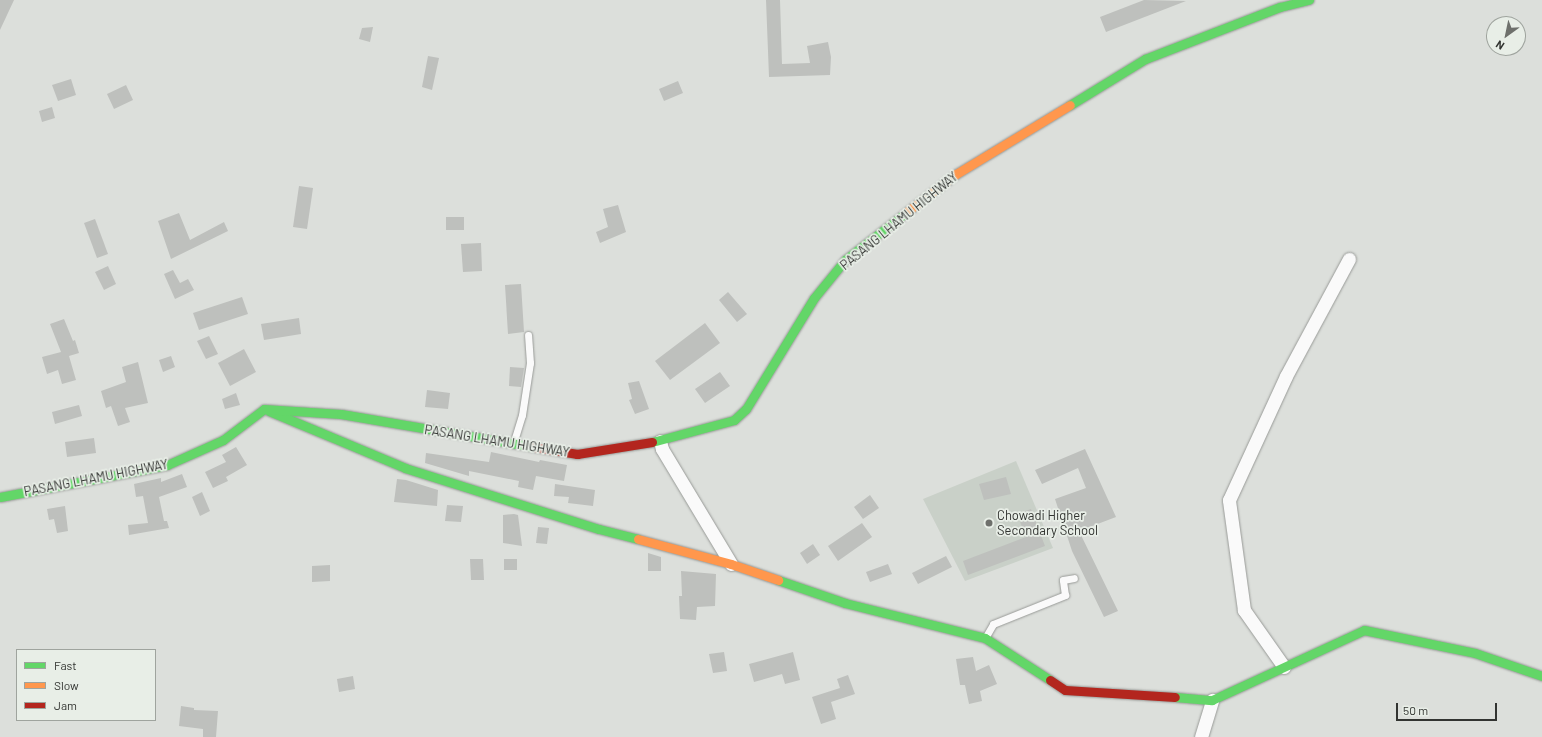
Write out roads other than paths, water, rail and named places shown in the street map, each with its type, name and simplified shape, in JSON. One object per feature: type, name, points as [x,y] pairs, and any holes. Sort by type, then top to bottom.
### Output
[{"type":"main road","name":"PASANG LHAMU HIGHWAY","points":[[0,497],[167,465],[223,440],[264,409],[341,414],[440,432],[577,454],[660,441],[734,420],[746,409],[814,298],[845,260],[956,174],[1145,59],[1280,7],[1309,0]]},
{"type":"main road","points":[[264,409],[406,468],[599,529],[731,564],[845,603],[985,638],[1065,690],[1212,700],[1364,630],[1475,653],[1542,676]]},
{"type":"street","points":[[1284,667],[1244,610],[1229,500],[1286,376],[1349,259]]},
{"type":"street","points":[[660,441],[662,449],[731,564]]},
{"type":"street","points":[[1201,737],[1212,700]]},
{"type":"lane","points":[[514,443],[514,437],[522,415],[530,363],[528,335]]},
{"type":"lane","points":[[985,638],[993,624],[1065,595],[1063,580],[1074,578]]},
{"type":"place","name":"Chowadi Higher Secondary School","points":[[989,523]]}]
